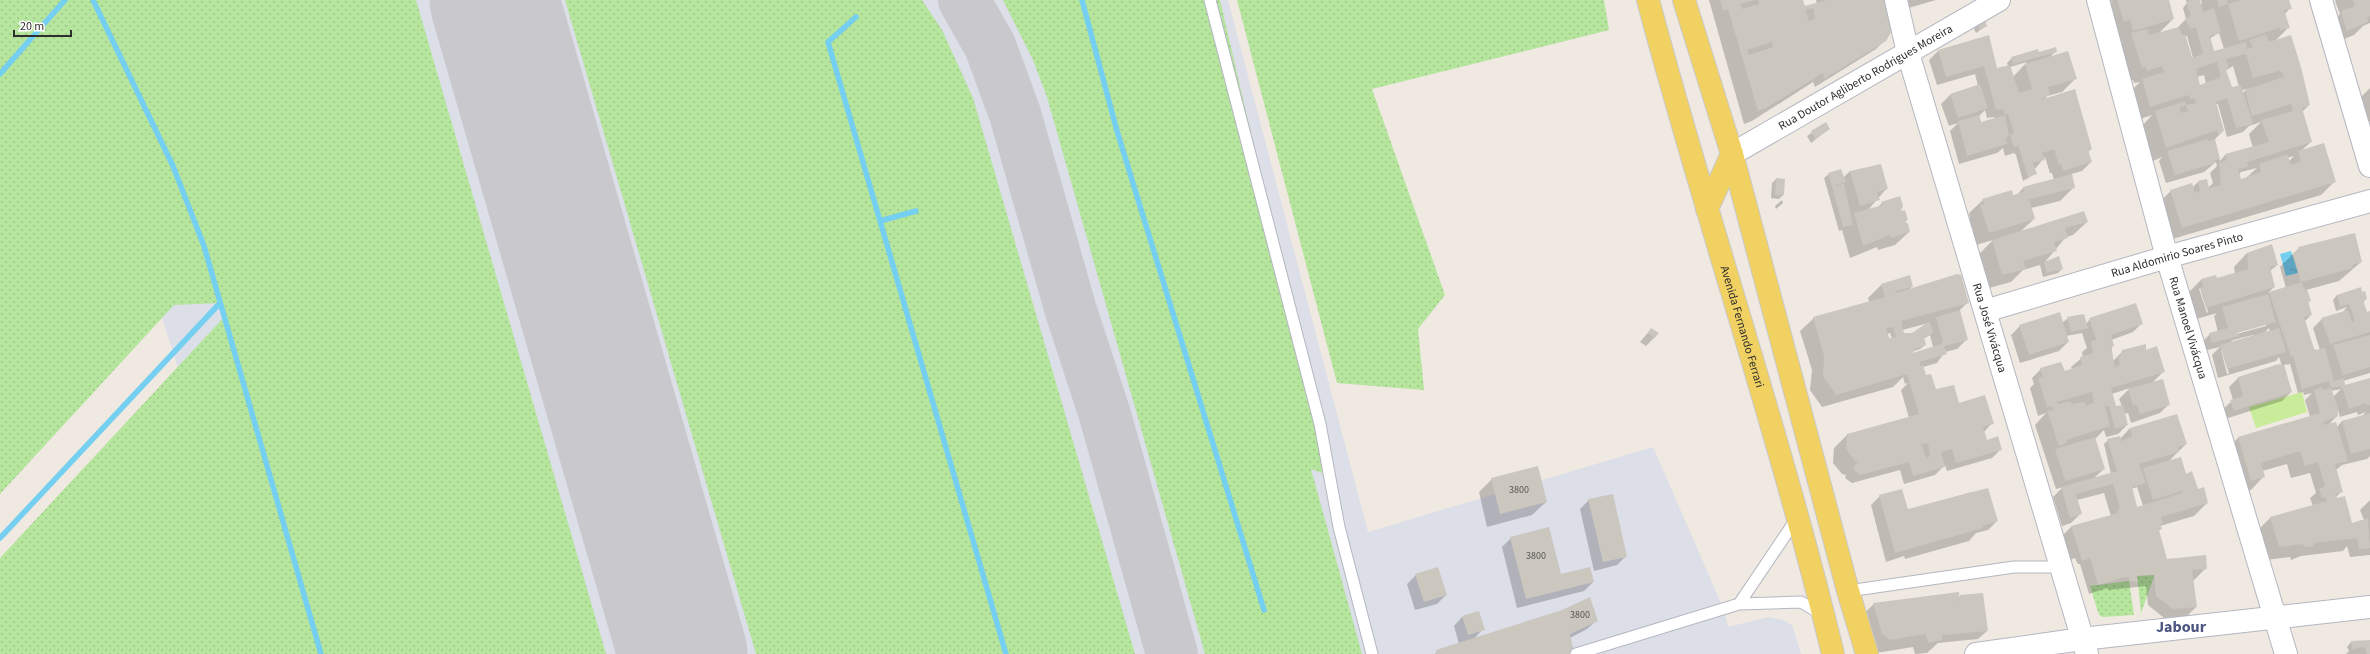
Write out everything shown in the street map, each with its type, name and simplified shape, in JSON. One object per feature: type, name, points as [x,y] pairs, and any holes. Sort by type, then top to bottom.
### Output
[{"type":"main road","name":"Avenida Fernando Ferrari","points":[[1648,0],[1690,156],[1707,209],[1797,518],[1824,615],[1833,654]]},
{"type":"main road","points":[[1684,0],[1732,154],[1848,591],[1867,654]]},
{"type":"main road","points":[[1707,209],[1732,154]]},
{"type":"main road","points":[[1824,615],[1853,654]]},
{"type":"street","name":"Rua José Vivácqua","points":[[1896,0],[1908,53],[2084,647]]},
{"type":"street","name":"Rua Doutor Agliberto Rodrigues Moreira","points":[[1732,154],[1999,0]]},
{"type":"street","name":"Rua Manoel Vivácqua","points":[[2098,0],[2167,257],[2286,654]]},
{"type":"street","points":[[2321,0],[2370,166]]},
{"type":"street","name":"Rua Aldomirio Soares Pinto","points":[[1985,311],[2167,257],[2370,201]]},
{"type":"street","points":[[1976,654],[2084,647],[2275,618],[2370,607]]},
{"type":"lane","points":[[1210,0],[1320,424],[1339,527],[1372,654]]},
{"type":"lane","points":[[1739,604],[1797,518]]},
{"type":"lane","points":[[1848,591],[2014,567],[2061,567]]},
{"type":"lane","points":[[1576,654],[1739,604],[1801,602],[1824,615]]},
{"type":"shaded area","points":[[61,0],[1228,0],[1368,532],[1653,447],[1724,610],[1728,627],[1769,617],[1783,620],[1792,625],[1801,654],[269,654]]},
{"type":"green space","points":[[0,0],[416,0],[606,654],[0,654],[0,558],[225,316],[220,303],[174,305],[0,494]]},
{"type":"green space","points":[[565,0],[922,0],[942,30],[973,98],[1135,654],[756,654]]},
{"type":"green space","points":[[1003,0],[1220,0],[1331,476],[1311,469],[1362,654],[1205,654],[1047,97],[1033,60]]},
{"type":"green space","points":[[1237,0],[1604,0],[1609,30],[1372,89],[1445,295],[1418,329],[1424,390],[1337,383]]},
{"type":"green space","points":[[2302,392],[2307,412],[2256,428],[2249,407]]},
{"type":"green space","points":[[2155,574],[2141,613],[2137,575]]},
{"type":"green space","points":[[2129,581],[2134,615],[2103,617],[2099,615],[2090,586]]},
{"type":"water","points":[[2291,251],[2298,273],[2286,276],[2280,254]]},
{"type":"building","points":[[1720,0],[1755,0],[1740,4],[1742,9],[1759,4],[1758,0],[1803,0],[1805,6],[1827,0],[1885,0],[1893,29],[1886,41],[1824,79],[1823,73],[1766,108],[1758,111],[1728,9],[1723,11]],"holes":[[[1813,8],[1815,18],[1809,21],[1805,10]],[[1772,42],[1773,47],[1749,55],[1747,50]]]},
{"type":"building","points":[[2117,0],[2169,0],[2174,19],[2133,31],[2130,19],[2124,22]]},
{"type":"building","points":[[2191,0],[2200,0],[2203,12],[2214,8],[2221,33],[2210,36],[2214,51],[2246,42],[2247,47],[2245,49],[2253,47],[2249,40],[2266,34],[2269,42],[2291,35],[2301,67],[2310,105],[2302,108],[2312,142],[2247,162],[2248,167],[2238,169],[2241,179],[2261,172],[2259,164],[2287,154],[2291,165],[2301,161],[2298,151],[2324,143],[2336,182],[2182,228],[2170,190],[2192,183],[2195,193],[2200,191],[2198,181],[2207,179],[2209,188],[2221,185],[2219,163],[2227,160],[2225,154],[2269,142],[2261,120],[2293,111],[2291,104],[2252,116],[2245,90],[2284,77],[2282,72],[2279,71],[2253,78],[2246,54],[2226,59],[2229,69],[2226,70],[2232,87],[2241,85],[2253,124],[2236,128],[2227,98],[2216,102],[2224,131],[2218,134],[2217,130],[2166,148],[2155,111],[2185,101],[2186,105],[2196,103],[2194,98],[2191,100],[2189,95],[2150,107],[2142,79],[2164,72],[2162,66],[2147,71],[2146,67],[2142,68],[2131,33],[2147,29],[2149,35],[2179,27],[2182,35],[2185,34],[2192,58],[2203,54],[2196,27],[2190,29],[2185,18],[2191,16],[2186,2]],"holes":[[[2217,62],[2221,77],[2200,85],[2196,69]],[[2186,105],[2188,111],[2181,113],[2179,108]]]},
{"type":"building","points":[[2217,0],[2227,0],[2228,4],[2219,7]]},
{"type":"building","points":[[2241,0],[2289,0],[2292,9],[2284,10],[2290,28],[2280,30],[2279,28],[2239,41],[2228,4]]},
{"type":"building","points":[[2353,0],[2370,0],[2370,16],[2367,17],[2368,22],[2347,31],[2341,11],[2355,6]]},
{"type":"building","points":[[1985,20],[1987,26],[1980,30],[1978,24]]},
{"type":"building","points":[[1989,35],[1997,68],[2010,65],[2019,93],[2032,89],[2025,64],[2068,51],[2077,79],[2048,87],[2050,95],[2040,100],[2075,89],[2092,149],[2088,150],[2092,162],[2063,171],[2061,164],[2059,165],[2054,149],[2042,153],[2045,160],[2033,163],[2037,174],[2028,177],[2018,145],[2014,147],[2010,135],[2014,133],[2008,114],[2005,115],[2003,109],[1996,110],[1984,66],[1946,77],[1938,50]]},
{"type":"building","points":[[2056,47],[2057,52],[2013,64],[2011,57],[2038,49],[2039,52]]},
{"type":"building","points":[[1980,84],[1988,108],[1958,118],[1950,94]]},
{"type":"building","points":[[1979,115],[1981,122],[2005,115],[2009,136],[2006,138],[2007,144],[1967,156],[1958,121]]},
{"type":"building","points":[[1826,122],[1830,129],[1815,139],[1811,131]]},
{"type":"building","points":[[2207,139],[2208,141],[2215,139],[2220,159],[2214,161],[2215,163],[2175,175],[2167,151]]},
{"type":"building","points":[[1881,164],[1888,189],[1877,192],[1880,200],[1860,206],[1850,171]]},
{"type":"building","points":[[1841,169],[1846,182],[1832,186],[1828,173]]},
{"type":"building","points":[[2072,174],[2075,188],[2026,200],[2030,201],[2035,219],[1989,233],[1980,205],[1984,204],[1982,199],[2012,190],[2013,195],[2024,192],[2023,187]]},
{"type":"building","points":[[1776,178],[1785,179],[1784,195],[1775,195]]},
{"type":"building","points":[[1844,184],[1853,225],[1843,227],[1832,186]]},
{"type":"building","points":[[1900,196],[1903,206],[1901,211],[1905,210],[1908,220],[1904,220],[1908,224],[1910,232],[1891,238],[1890,235],[1863,246],[1854,213],[1883,205],[1881,202]]},
{"type":"building","points":[[2084,211],[2088,222],[2065,228],[2068,238],[2054,242],[2057,251],[2023,261],[2026,269],[2002,275],[1992,240]]},
{"type":"building","points":[[2355,233],[2362,262],[2352,265],[2353,268],[2301,282],[2293,253],[2299,250],[2298,247]]},
{"type":"building","points":[[2272,244],[2278,265],[2270,267],[2275,287],[2206,308],[2200,289],[2203,287],[2201,279],[2216,275],[2217,278],[2248,269],[2247,253]]},
{"type":"building","points":[[2059,256],[2063,269],[2047,273],[2044,262]]},
{"type":"building","points":[[1957,274],[1961,275],[1969,303],[1901,321],[1904,333],[1912,333],[1930,321],[1933,333],[1924,337],[1926,345],[1915,349],[1913,353],[1941,344],[1943,342],[1936,317],[1960,310],[1968,340],[1944,346],[1947,354],[1920,362],[1920,366],[1923,365],[1926,375],[1931,374],[1936,389],[1954,385],[1959,403],[1985,395],[1994,424],[1983,427],[1987,440],[1998,436],[2002,450],[1956,463],[1952,449],[1941,452],[1945,467],[1913,476],[1909,462],[1860,475],[1853,469],[1856,463],[1859,462],[1855,461],[1846,449],[1847,434],[1919,414],[1907,374],[1836,395],[1823,376],[1824,356],[1813,317],[1885,297],[1881,284],[1910,275],[1913,287],[1895,291],[1896,293]],"holes":[[[1893,327],[1896,337],[1889,338],[1886,328]],[[1928,443],[1930,455],[1927,459],[1921,444]]]},
{"type":"building","points":[[2302,282],[2304,289],[2307,289],[2311,301],[2308,302],[2312,315],[2304,317],[2315,350],[2325,348],[2334,381],[2344,378],[2345,385],[2370,378],[2370,405],[2367,406],[2366,403],[2349,409],[2342,386],[2331,388],[2329,381],[2302,389],[2293,356],[2291,357],[2269,292]]},
{"type":"building","points":[[2361,287],[2362,292],[2365,291],[2367,299],[2363,300],[2367,312],[2370,311],[2370,332],[2330,344],[2321,318],[2348,310],[2352,322],[2355,321],[2349,304],[2340,307],[2337,295]]},
{"type":"building","points":[[2268,294],[2276,322],[2237,333],[2239,336],[2212,343],[2209,333],[2228,328],[2222,307]]},
{"type":"building","points":[[2136,303],[2143,324],[2111,335],[2114,346],[2111,348],[2115,367],[2120,365],[2118,357],[2120,357],[2122,350],[2146,344],[2146,350],[2157,346],[2165,372],[2111,388],[2116,406],[2123,405],[2128,425],[2115,429],[2109,406],[2105,406],[2110,426],[2066,440],[2067,443],[2059,446],[2047,411],[2054,410],[2052,406],[2047,407],[2038,378],[2043,377],[2040,368],[2061,362],[2065,371],[2082,365],[2080,357],[2093,353],[2091,342],[2096,339],[2089,318]],"holes":[[[2092,392],[2094,402],[2086,406],[2085,402],[2071,404],[2071,401],[2058,404],[2057,402]]]},
{"type":"building","points":[[2060,312],[2069,342],[2029,355],[2019,325]]},
{"type":"building","points":[[2084,314],[2088,328],[2071,332],[2067,317]]},
{"type":"building","points":[[1651,328],[1659,333],[1655,338],[1648,333]]},
{"type":"building","points":[[2279,328],[2286,352],[2227,369],[2220,345]]},
{"type":"building","points":[[2370,335],[2370,367],[2343,375],[2333,345]]},
{"type":"building","points":[[2279,364],[2284,365],[2292,392],[2234,411],[2230,400],[2243,396],[2238,377]]},
{"type":"building","points":[[2163,379],[2170,405],[2140,414],[2137,405],[2133,405],[2128,389]]},
{"type":"building","points":[[2322,387],[2323,390],[2331,388],[2339,411],[2337,412],[2338,416],[2323,422],[2324,425],[2336,422],[2348,461],[2335,464],[2343,492],[2335,494],[2337,498],[2345,496],[2352,523],[2368,518],[2370,548],[2359,549],[2357,538],[2314,543],[2313,546],[2304,547],[2303,544],[2279,547],[2270,517],[2327,501],[2325,497],[2322,498],[2319,489],[2325,486],[2318,462],[2305,466],[2300,451],[2261,463],[2265,477],[2251,481],[2238,437],[2320,413],[2314,390]]},
{"type":"building","points":[[2370,413],[2370,449],[2351,454],[2342,421]]},
{"type":"building","points":[[2177,414],[2187,444],[2178,447],[2179,452],[2139,464],[2146,483],[2132,487],[2137,507],[2182,493],[2182,491],[2153,500],[2143,468],[2181,457],[2186,474],[2192,471],[2198,489],[2204,487],[2208,503],[2161,517],[2163,523],[2160,524],[2162,529],[2159,530],[2167,559],[2206,555],[2207,569],[2192,570],[2197,607],[2173,609],[2156,596],[2154,575],[2137,576],[2138,582],[2129,581],[2129,577],[2098,585],[2090,558],[2082,561],[2071,526],[2118,513],[2118,509],[2120,508],[2113,484],[2076,494],[2082,514],[2070,518],[2061,487],[2117,471],[2107,439],[2120,436],[2122,442],[2125,439],[2132,437],[2130,428]]},
{"type":"building","points":[[2095,437],[2105,469],[2065,481],[2055,449]]},
{"type":"building","points":[[1538,466],[1547,502],[1500,514],[1491,478]]},
{"type":"building","points":[[1988,488],[1998,521],[1982,526],[1983,528],[1895,553],[1879,495],[1902,489],[1908,509]]},
{"type":"building","points":[[1613,494],[1627,557],[1603,562],[1588,499]]},
{"type":"building","points":[[1549,527],[1561,574],[1590,567],[1594,582],[1526,599],[1510,537]]},
{"type":"building","points":[[1438,567],[1447,595],[1424,602],[1415,574]]},
{"type":"building","points":[[1959,592],[1960,606],[1960,595],[1983,593],[1988,631],[1943,635],[1942,632],[1942,640],[1928,643],[1926,634],[1890,640],[1882,634],[1873,603]]},
{"type":"building","points":[[1590,597],[1598,621],[1570,634],[1574,654],[1437,654],[1436,650],[1562,610]]},
{"type":"building","points":[[1479,611],[1485,630],[1468,635],[1462,616]]},
{"type":"building","points":[[2370,640],[2370,654],[2367,654],[2365,647],[2352,649],[2351,641]]},
{"type":"waterway","points":[[0,74],[65,0]]},
{"type":"waterway","points":[[93,0],[173,166],[204,246],[321,654]]},
{"type":"waterway","points":[[1082,0],[1117,131],[1264,610]]},
{"type":"waterway","points":[[856,17],[828,42],[1006,654]]},
{"type":"waterway","points":[[880,221],[916,211]]},
{"type":"waterway","points":[[0,538],[220,303]]},
{"type":"taxiway","points":[[964,0],[990,46],[1015,114],[1071,311],[1105,415],[1172,654]]},
{"type":"runway","points":[[494,0],[683,654]]},
{"type":"district","name":"Jabour","points":[[2181,627]]}]
